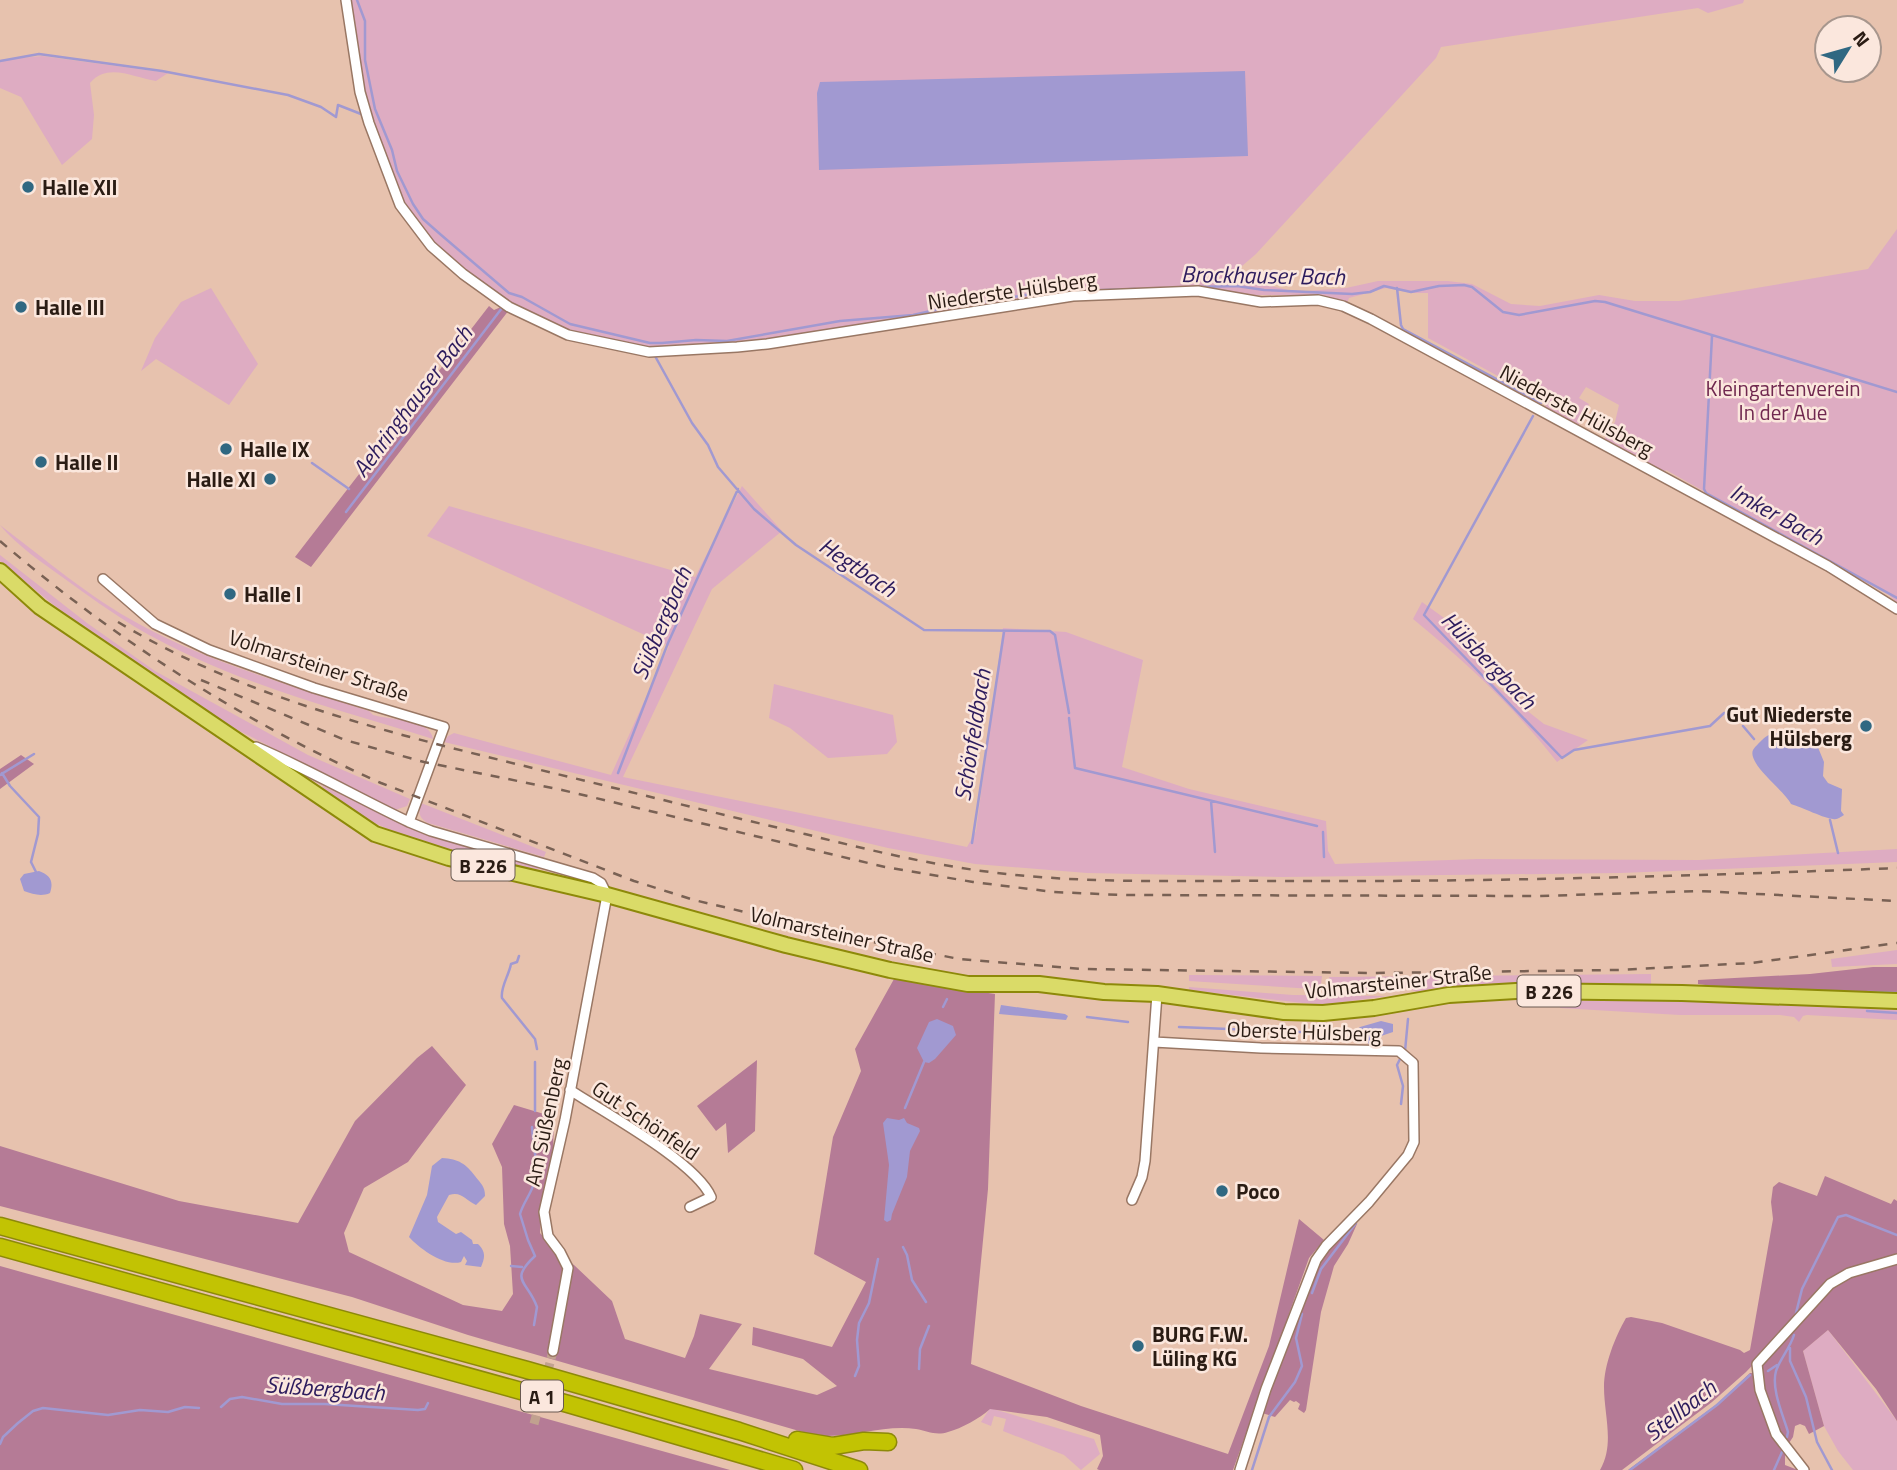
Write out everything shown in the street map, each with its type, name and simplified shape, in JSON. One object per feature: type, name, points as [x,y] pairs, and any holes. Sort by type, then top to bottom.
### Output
[{"type":"highway","name":"A 1","points":[[0,1226],[527,1370],[739,1431],[859,1470]]},
{"type":"highway","name":"A 1","points":[[0,1248],[506,1386],[794,1470]]},
{"type":"highway","points":[[739,1431],[833,1446],[864,1441],[888,1442]]},
{"type":"main road","name":"Volmarsteiner Straße","points":[[0,571],[40,607],[375,834],[411,848],[607,895],[786,945],[890,970],[968,984],[1039,984],[1104,992],[1157,994],[1284,1012],[1310,1013],[1374,1008],[1449,995],[1516,991],[1682,993],[1897,1001]]},
{"type":"street","name":"Niederste Hülsberg","points":[[346,0],[360,92],[400,205],[431,246],[463,274],[509,307],[561,332],[649,352],[767,344],[1073,296],[1198,291],[1261,302],[1298,299],[1331,302],[1371,319],[1804,552],[1897,609]]},
{"type":"street","name":"Volmarsteiner Straße","points":[[103,579],[155,624],[209,650],[314,688],[444,727],[409,822]]},
{"type":"street","name":"Volmarsteiner Straße","points":[[231,737],[286,760],[343,791],[432,831],[593,878],[601,883],[607,895]]},
{"type":"street","name":"Am Süßenberg","points":[[553,1351],[568,1268],[561,1252],[548,1236],[544,1212],[607,895]]},
{"type":"street","points":[[1132,1200],[1146,1161],[1157,994]]},
{"type":"street","name":"Oberste Hülsberg","points":[[1154,1042],[1399,1051],[1413,1063],[1413,1142],[1408,1155],[1316,1260],[1266,1389],[1240,1470]]},
{"type":"street","name":"Gut Schönfeld","points":[[570,1090],[675,1157],[695,1174],[706,1186],[711,1198],[690,1207]]},
{"type":"street","points":[[1804,1470],[1776,1434],[1760,1390],[1757,1364],[1830,1284],[1849,1272],[1897,1259]]},
{"type":"green space","name":"Kleingartenverein In der Aue","points":[[346,0],[1744,0],[1743,3],[1708,13],[1698,8],[1441,47],[1436,58],[1256,254],[1233,271],[1232,277],[1288,290],[1306,291],[1346,288],[1378,281],[1448,281],[1472,284],[1511,304],[1540,306],[1599,295],[1635,301],[1679,301],[1868,269],[1897,229],[1897,603],[1889,595],[1666,470],[1664,473],[1604,440],[1615,422],[1619,405],[1586,387],[1579,398],[1589,404],[1578,426],[1547,408],[1542,400],[1428,338],[1428,293],[1386,288],[1349,298],[1347,303],[1303,295],[1255,295],[1210,287],[1064,292],[1073,296],[767,344],[627,348],[538,322],[439,254],[400,205],[369,123]]},
{"type":"green space","points":[[42,56],[168,73],[156,81],[122,73],[105,73],[90,83],[94,115],[92,139],[62,165],[21,97],[0,88],[0,60]]},
{"type":"green space","points":[[211,288],[258,364],[229,405],[156,359],[141,371],[155,338],[181,302]]},
{"type":"green space","points":[[742,486],[782,531],[712,589],[623,777],[967,847],[976,831],[1003,628],[1066,632],[1143,660],[1122,767],[1189,789],[1326,821],[1328,851],[1335,864],[1478,859],[1699,860],[1897,849],[1897,862],[1620,873],[1283,877],[1087,873],[975,864],[888,848],[444,742],[454,733],[611,775],[669,646],[427,536],[449,506],[695,577]]},
{"type":"green space","points":[[0,525],[103,602],[166,638],[223,662],[369,711],[373,715],[417,724],[431,732],[433,739],[281,692],[170,646],[135,627],[82,592],[22,547]]},
{"type":"green space","points":[[0,555],[87,623],[155,671],[308,755],[410,799],[407,806],[395,810],[222,722],[66,615],[0,561]]},
{"type":"green space","points":[[1422,602],[1458,628],[1469,641],[1472,651],[1484,667],[1484,673],[1496,686],[1544,724],[1588,740],[1557,762],[1489,686],[1413,619]]},
{"type":"green space","points":[[774,684],[893,715],[897,742],[887,754],[828,758],[790,728],[769,718]]},
{"type":"green space","points":[[323,786],[414,830],[538,867],[537,872],[409,839],[360,816],[321,790]]},
{"type":"green space","points":[[421,803],[546,852],[544,857],[428,823],[420,815]]},
{"type":"green space","points":[[1897,950],[1897,964],[1832,967],[1831,959]]},
{"type":"green space","points":[[1651,974],[1651,986],[1530,983],[1476,985],[1422,994],[1407,988],[1339,990],[1330,985],[1329,977]]},
{"type":"green space","points":[[1189,975],[1322,976],[1321,984],[1313,989],[1189,981]]},
{"type":"green space","points":[[1189,987],[1293,995],[1387,996],[1321,1005],[1189,990]]},
{"type":"green space","points":[[1560,998],[1897,1008],[1897,1020],[1807,1015],[1799,1022],[1794,1017],[1780,1015],[1680,1015],[1560,1008]]},
{"type":"green space","points":[[1828,1330],[1897,1421],[1897,1470],[1853,1470],[1824,1426],[1803,1351]]},
{"type":"green space","points":[[990,1408],[1094,1439],[1100,1454],[1081,1470],[1064,1455],[1003,1431],[1006,1419],[994,1416],[991,1426],[981,1422]]},
{"type":"shaded area","points":[[1245,71],[1248,156],[819,170],[817,93],[820,82]]},
{"type":"shaded area","points":[[489,306],[494,310],[501,307],[509,310],[311,567],[295,557]]},
{"type":"shaded area","points":[[1783,733],[1817,745],[1824,762],[1823,776],[1828,783],[1842,789],[1841,811],[1844,815],[1836,819],[1830,818],[1791,804],[1761,770],[1755,762],[1753,750],[1765,737]]},
{"type":"shaded area","points":[[21,755],[34,764],[0,789],[0,769]]},
{"type":"shaded area","points":[[39,871],[50,879],[50,893],[40,895],[24,891],[20,879],[24,874]]},
{"type":"shaded area","points":[[1897,967],[1897,992],[1728,988],[1698,984],[1698,980],[1810,974]]},
{"type":"shaded area","points":[[894,979],[995,994],[988,1189],[971,1364],[1081,1406],[1228,1454],[1269,1346],[1299,1219],[1324,1240],[1309,1258],[1233,1470],[1099,1470],[1097,1469],[1103,1456],[1100,1435],[1047,1417],[990,1409],[970,1423],[944,1433],[903,1428],[813,1435],[468,1335],[352,1297],[0,1206],[0,1146],[179,1201],[298,1223],[355,1121],[432,1046],[466,1085],[408,1162],[364,1188],[344,1233],[349,1252],[463,1305],[502,1311],[513,1294],[510,1246],[504,1224],[502,1167],[492,1144],[514,1105],[554,1117],[553,1152],[541,1212],[540,1233],[560,1255],[612,1301],[625,1339],[685,1358],[700,1314],[742,1324],[709,1369],[817,1395],[837,1386],[803,1359],[752,1345],[753,1327],[832,1347],[866,1282],[814,1254],[833,1137],[861,1071],[855,1049]]},
{"type":"shaded area","points":[[1001,1005],[1068,1016],[1066,1020],[999,1014]]},
{"type":"shaded area","points":[[937,1019],[953,1026],[956,1035],[935,1059],[929,1063],[924,1062],[917,1048],[929,1022]]},
{"type":"shaded area","points":[[1381,1021],[1393,1024],[1393,1032],[1375,1038],[1373,1045],[1364,1042],[1364,1036],[1355,1031],[1360,1027]]},
{"type":"shaded area","points":[[757,1060],[755,1131],[728,1153],[726,1123],[716,1131],[697,1106]]},
{"type":"shaded area","points":[[887,1118],[904,1118],[920,1131],[910,1151],[907,1177],[891,1220],[887,1222],[884,1220],[889,1165],[883,1123]]},
{"type":"shaded area","points":[[442,1158],[465,1165],[484,1190],[485,1196],[476,1205],[460,1195],[449,1195],[437,1217],[438,1222],[456,1234],[461,1232],[472,1240],[473,1244],[481,1247],[484,1255],[481,1267],[465,1265],[467,1261],[464,1256],[461,1262],[455,1263],[440,1259],[426,1252],[409,1237],[427,1195],[432,1166]]},
{"type":"shaded area","points":[[1825,1176],[1891,1204],[1894,1199],[1897,1201],[1897,1257],[1839,1275],[1746,1372],[1712,1402],[1622,1470],[1600,1470],[1608,1440],[1604,1387],[1606,1370],[1614,1342],[1626,1318],[1662,1323],[1744,1353],[1750,1350],[1773,1219],[1773,1187],[1779,1182],[1817,1196]]},
{"type":"shaded area","points":[[1354,1222],[1357,1224],[1348,1244],[1334,1266],[1321,1312],[1306,1410],[1304,1413],[1298,1409],[1300,1404],[1290,1400],[1275,1417],[1262,1413],[1320,1259]]},
{"type":"shaded area","points":[[1897,1261],[1897,1421],[1876,1389],[1828,1330],[1803,1351],[1824,1426],[1809,1434],[1805,1426],[1795,1426],[1793,1437],[1787,1446],[1775,1427],[1762,1392],[1765,1360],[1841,1279]]},
{"type":"shaded area","points":[[0,1266],[730,1470],[0,1470]]},
{"type":"shaded area","points":[[1750,1373],[1756,1373],[1785,1451],[1785,1465],[1798,1470],[1628,1470],[1717,1404]]},
{"type":"waterway","name":"Brockhauser Bach","points":[[357,0],[365,21],[365,60],[375,109],[392,150],[397,171],[413,204],[423,219],[509,293],[522,297],[570,324],[650,343],[727,341],[840,321],[913,315],[1045,292],[1135,289]]},
{"type":"waterway","points":[[0,61],[39,54],[162,71],[288,95],[321,107],[336,117],[338,105],[361,114]]},
{"type":"waterway","name":"Brockhauser Bach","points":[[1197,287],[1237,286],[1264,290],[1352,294],[1370,292],[1384,286],[1411,292],[1439,286],[1464,285],[1472,287],[1503,312],[1519,315],[1595,301],[1605,302],[1897,392]]},
{"type":"waterway","name":"Hülsbergbach","points":[[1397,288],[1403,329],[1541,403]]},
{"type":"waterway","name":"Aehringhauser Bach","points":[[346,512],[502,308]]},
{"type":"waterway","name":"Imker Bach","points":[[1712,336],[1704,489],[1706,493],[1897,598]]},
{"type":"waterway","name":"Hegtbach","points":[[655,356],[692,423],[708,445],[718,467],[754,509],[796,545],[924,630],[1050,631],[1055,635],[1069,713]]},
{"type":"waterway","name":"Hülsbergbach","points":[[1533,416],[1424,615],[1562,758],[1574,750],[1710,726],[1724,713],[1735,716]]},
{"type":"waterway","points":[[312,463],[349,489]]},
{"type":"waterway","name":"Süßbergbach","points":[[618,773],[668,643],[738,489]]},
{"type":"waterway","name":"Schönfeldbach","points":[[972,843],[1004,632]]},
{"type":"waterway","name":"Hegtbach","points":[[1069,718],[1075,768],[1317,826]]},
{"type":"waterway","name":"Hülsbergbach","points":[[1743,726],[1754,739]]},
{"type":"waterway","name":"Aehringhauser Bach","points":[[0,775],[34,754]]},
{"type":"waterway","points":[[2,773],[10,786],[39,817],[31,862],[36,872]]},
{"type":"waterway","points":[[1211,801],[1215,852]]},
{"type":"waterway","name":"Hülsbergbach","points":[[1830,820],[1838,853]]},
{"type":"waterway","name":"Hegtbach","points":[[1323,832],[1324,857]]},
{"type":"waterway","name":"Süßbergbach","points":[[519,956],[517,962],[511,964],[502,998],[535,1039],[537,1049]]},
{"type":"waterway","points":[[1868,992],[1897,993]]},
{"type":"waterway","name":"Schönfeldbach","points":[[943,1007],[947,999]]},
{"type":"waterway","name":"Hülsbergbach","points":[[1867,1011],[1897,1013]]},
{"type":"waterway","points":[[1087,1017],[1128,1022]]},
{"type":"waterway","name":"Hegtbach","points":[[1405,1051],[1408,1019]]},
{"type":"waterway","points":[[1179,1027],[1300,1032],[1355,1031]]},
{"type":"waterway","name":"Hegtbach","points":[[1401,1057],[1397,1065],[1403,1086],[1401,1104]]},
{"type":"waterway","points":[[535,1062],[535,1111]]},
{"type":"waterway","name":"Schönfeldbach","points":[[905,1108],[924,1062]]},
{"type":"waterway","points":[[532,1127],[535,1176],[533,1187],[520,1214],[535,1256],[521,1276],[537,1307],[534,1325]]},
{"type":"waterway","name":"Hülsbergbach","points":[[1796,1313],[1802,1289],[1838,1217],[1846,1215],[1897,1235]]},
{"type":"waterway","name":"Hegtbach","points":[[1312,1293],[1321,1269],[1356,1223]]},
{"type":"waterway","points":[[903,1247],[912,1280],[926,1302]]},
{"type":"waterway","name":"Schönfeldbach","points":[[855,1376],[859,1366],[859,1323],[869,1303],[878,1259]]},
{"type":"waterway","points":[[511,1266],[522,1267]]},
{"type":"waterway","name":"Hegtbach","points":[[1252,1470],[1269,1417],[1295,1382],[1302,1366],[1296,1338],[1302,1314]]},
{"type":"waterway","points":[[919,1369],[920,1349],[929,1326]]},
{"type":"waterway","name":"Hülsbergbach","points":[[1787,1437],[1775,1378],[1794,1335]]},
{"type":"waterway","points":[[1790,1348],[1790,1361],[1806,1397],[1817,1442],[1832,1470]]},
{"type":"waterway","name":"Stellbach","points":[[1768,1371],[1777,1365]]},
{"type":"waterway","name":"Stellbach","points":[[1630,1470],[1717,1405],[1750,1375]]},
{"type":"waterway","name":"Süßbergbach","points":[[221,1407],[230,1399],[242,1397],[282,1404],[418,1410],[425,1409],[428,1403]]},
{"type":"waterway","name":"Süßbergbach","points":[[0,1444],[3,1437],[18,1423],[33,1411],[43,1408],[108,1415],[140,1410],[168,1412],[185,1407],[199,1408]]},
{"type":"waterway","name":"Hülsbergbach","points":[[1774,1470],[1782,1452]]},
{"type":"tunnel","points":[[534,1424],[553,1351]]},
{"type":"railway","points":[[0,541],[135,645],[230,705],[329,759],[381,783],[634,881],[694,900],[863,940],[959,959],[1083,969],[1372,973],[1619,970],[1752,963],[1897,943]]},
{"type":"railway","points":[[118,622],[169,650],[222,674],[276,695],[387,731],[868,849],[975,870],[1091,880],[1362,881],[1591,878],[1897,868]]},
{"type":"railway","points":[[201,680],[345,740],[424,762],[562,790],[885,867],[973,882],[1054,892],[1122,895],[1540,896],[1699,891],[1897,901]]},
{"type":"place","name":"Halle XII","points":[[28,187]]},
{"type":"place","name":"Halle III","points":[[21,307]]},
{"type":"place","name":"Halle IX","points":[[226,449]]},
{"type":"place","name":"Halle II","points":[[41,462]]},
{"type":"place","name":"Halle XI","points":[[270,479]]},
{"type":"place","name":"Halle I","points":[[230,594]]},
{"type":"place","name":"Gut Niederste Hülsberg","points":[[1866,726]]},
{"type":"place","name":"Poco","points":[[1222,1191]]},
{"type":"place","name":"BURG F.W. Lüling KG","points":[[1138,1346]]}]
